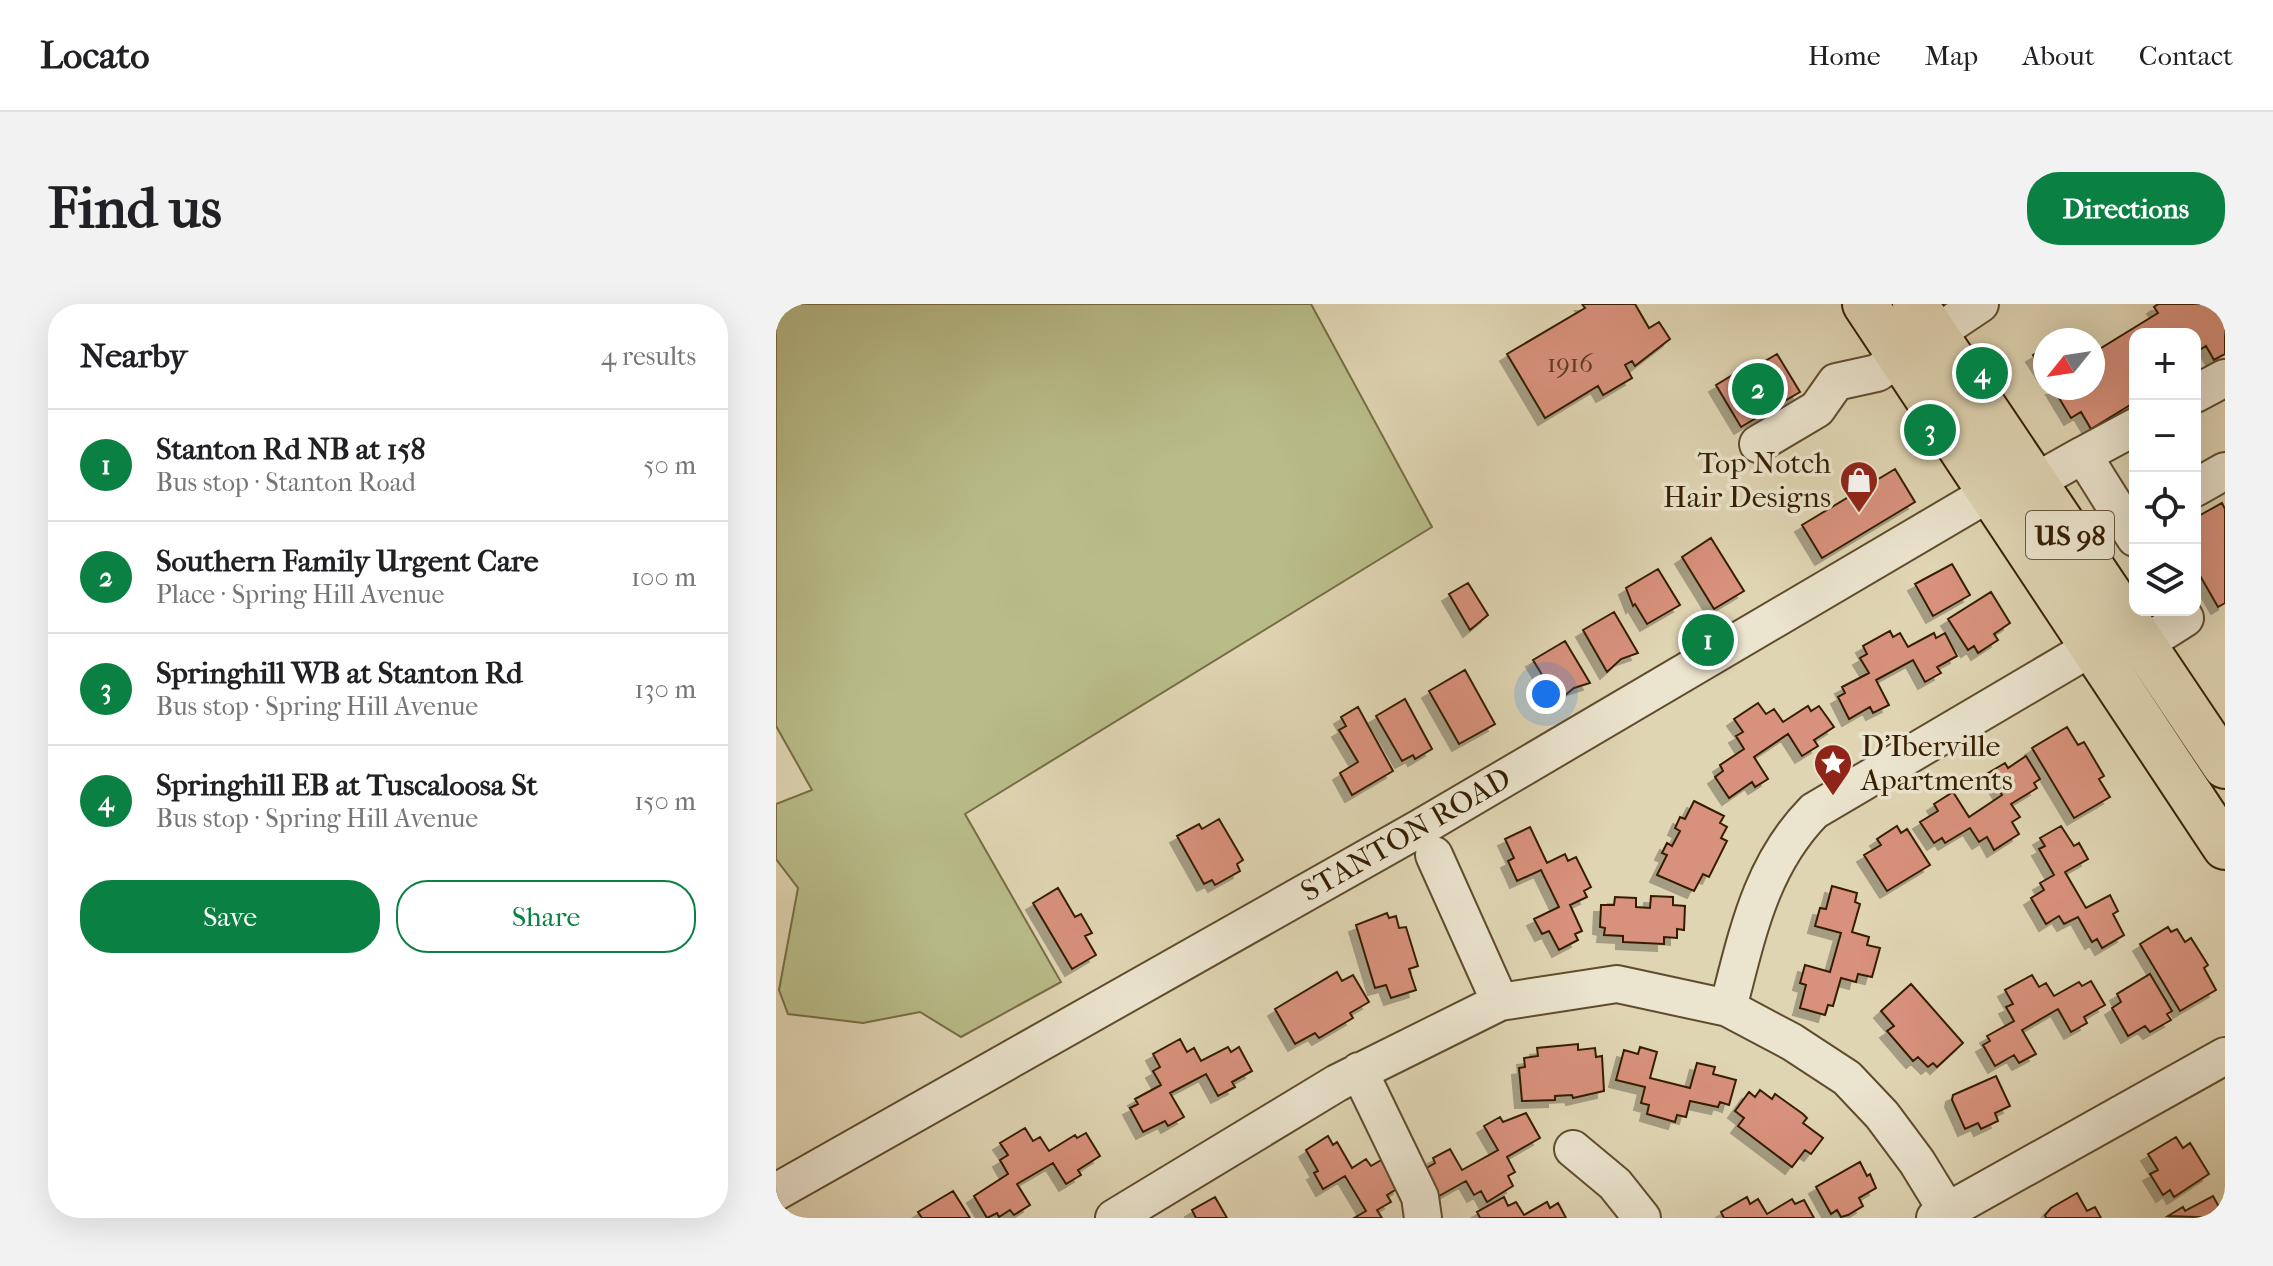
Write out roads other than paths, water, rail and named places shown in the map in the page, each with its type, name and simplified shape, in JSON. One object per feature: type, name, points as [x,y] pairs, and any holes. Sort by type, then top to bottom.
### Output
[{"type":"main road","name":"US 98","points":[[1865,304],[1916,331],[2035,482],[2225,766]]},
{"type":"main road","name":"US 98","points":[[1916,331],[1991,492],[2225,847]]},
{"type":"street","points":[[1758,444],[1817,409],[1836,382],[1877,373],[1916,331],[1980,304]]},
{"type":"street","points":[[2201,391],[2225,378]]},
{"type":"street","name":"STANTON ROAD","points":[[776,1192],[1420,828],[1991,492],[2035,482],[2129,430]]},
{"type":"street","points":[[2083,455],[2129,523]]},
{"type":"street","points":[[2201,485],[2225,471]]},
{"type":"street","points":[[2083,554],[2129,531]]},
{"type":"street","points":[[2144,644],[2184,616]]},
{"type":"street","points":[[1728,1008],[1757,899],[1794,832],[1814,811],[2094,646]]},
{"type":"street","points":[[1434,855],[1500,1002]]},
{"type":"street","points":[[1133,1213],[1359,1071],[1500,1002],[1617,984],[1728,1008],[1792,1042],[1847,1078],[1882,1115],[1917,1162],[1941,1215],[2225,1056]]},
{"type":"street","points":[[1359,1071],[1420,1197],[1423,1218]]},
{"type":"street","points":[[1573,1149],[1615,1184],[1642,1218]]},
{"type":"place","name":"Springhill EB at Tuscaloosa St","points":[[1982,373]]},
{"type":"place","name":"Southern Family Urgent Care","points":[[1758,389]]},
{"type":"place","name":"Springhill WB at Stanton Rd","points":[[1930,430]]},
{"type":"place","name":"Top Notch Hair Designs","points":[[1859,514]]},
{"type":"place","name":"Stanton Rd NB at 158","points":[[1708,640]]},
{"type":"place","name":"D'Iberville Apartments","points":[[1833,797]]}]
